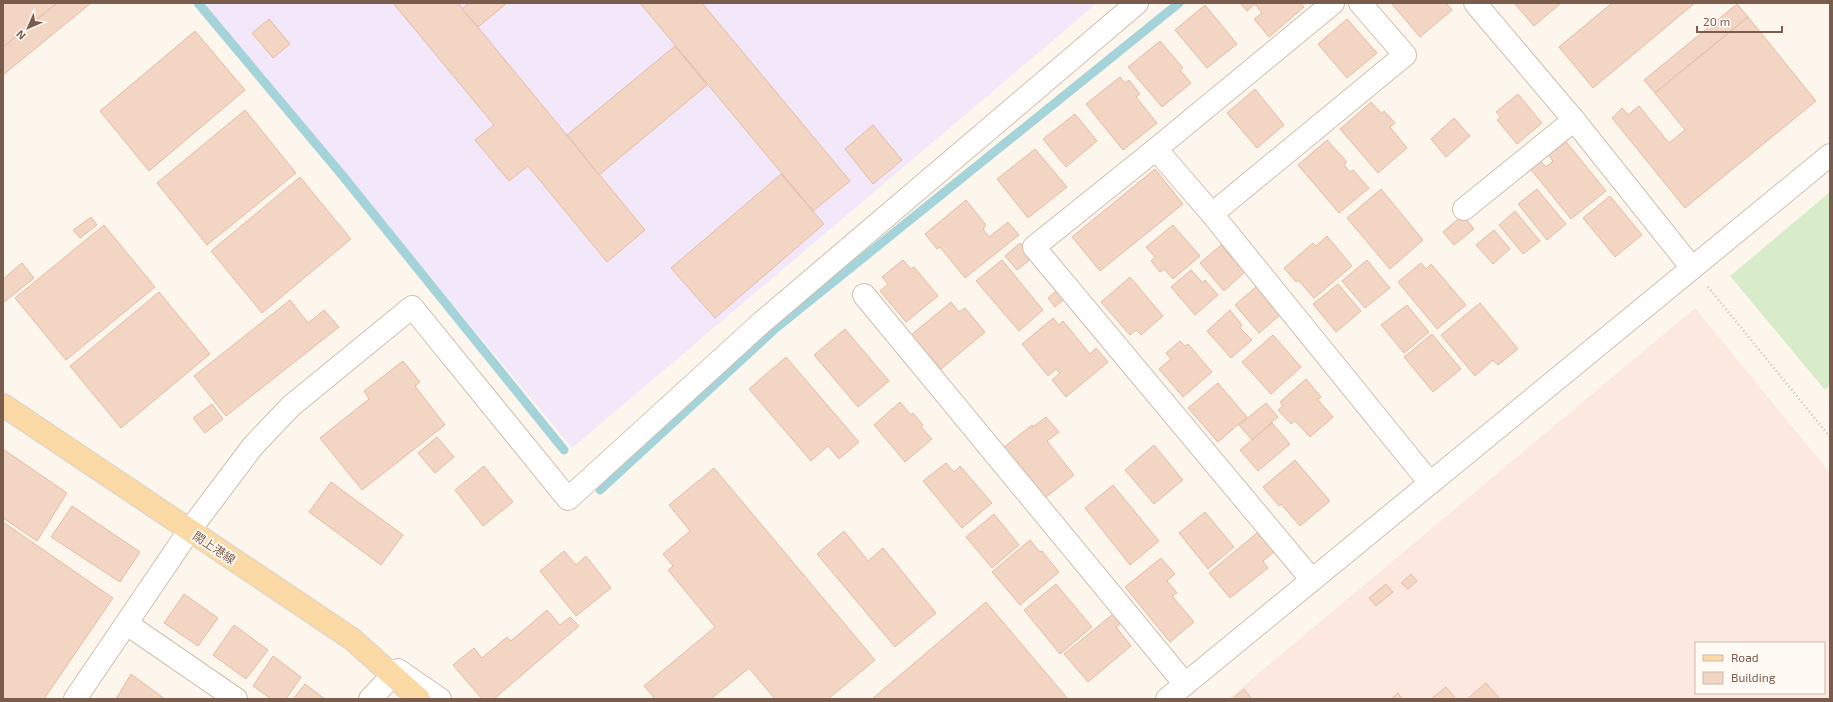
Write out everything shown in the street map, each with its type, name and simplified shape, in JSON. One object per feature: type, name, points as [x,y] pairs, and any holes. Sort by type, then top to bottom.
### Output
[{"type":"main road","name":"閖上港線","points":[[3,405],[189,532],[352,639],[419,699]]},
{"type":"street","points":[[82,697],[127,624],[189,532],[253,446],[291,406],[412,307],[568,499],[761,323],[1137,3]]},
{"type":"street","points":[[1312,580],[1034,247],[1156,150],[1333,3]]},
{"type":"street","points":[[1212,214],[1405,55],[1360,3]]},
{"type":"street","points":[[1475,3],[1574,120],[1692,268]]},
{"type":"street","points":[[1464,209],[1574,120]]},
{"type":"street","points":[[1156,150],[1212,214],[1430,483]]},
{"type":"street","points":[[1167,699],[1830,155]]},
{"type":"street","points":[[864,295],[1185,684]]},
{"type":"street","points":[[127,624],[236,699]]},
{"type":"street","points":[[352,639],[440,699]]},
{"type":"street","points":[[370,699],[392,676]]},
{"type":"path","points":[[1692,268],[1830,437]]},
{"type":"shaded area","points":[[203,3],[1097,3],[572,448]]},
{"type":"shaded area","points":[[1695,308],[1830,473],[1830,699],[1228,699]]},
{"type":"green space","points":[[1830,192],[1830,385],[1825,390],[1730,276]]},
{"type":"building","points":[[3,3],[57,3],[3,47]]},
{"type":"building","points":[[57,3],[91,3],[3,75],[3,47]]},
{"type":"building","points":[[393,3],[458,3],[645,230],[607,262],[528,166],[509,181],[475,140],[494,125]]},
{"type":"building","points":[[469,3],[507,3],[478,27],[462,9]]},
{"type":"building","points":[[640,3],[702,3],[850,181],[813,211]]},
{"type":"building","points":[[1240,3],[1301,3],[1304,7],[1269,37],[1254,19],[1262,13],[1255,4],[1247,11]]},
{"type":"building","points":[[1391,3],[1446,3],[1452,10],[1420,37]]},
{"type":"building","points":[[1514,3],[1561,3],[1534,26]]},
{"type":"building","points":[[1612,3],[1695,3],[1593,88],[1559,47]]},
{"type":"building","points":[[1737,4],[1748,17],[1655,93],[1644,80]]},
{"type":"building","points":[[1205,5],[1237,44],[1207,68],[1175,30]]},
{"type":"building","points":[[1748,17],[1816,101],[1685,208],[1612,118],[1622,108],[1628,115],[1639,106],[1669,143],[1685,130],[1655,93]]},
{"type":"building","points":[[269,19],[290,44],[273,58],[252,33]]},
{"type":"building","points":[[1347,19],[1377,53],[1347,78],[1318,44]]},
{"type":"building","points":[[195,31],[245,90],[149,171],[100,111]]},
{"type":"building","points":[[1160,41],[1183,68],[1180,70],[1191,83],[1162,107],[1128,67]]},
{"type":"building","points":[[675,46],[707,85],[599,175],[567,135]]},
{"type":"building","points":[[1120,77],[1125,83],[1129,80],[1140,94],[1136,97],[1157,123],[1123,150],[1086,104]]},
{"type":"building","points":[[1255,89],[1284,125],[1257,148],[1227,113]]},
{"type":"building","points":[[1518,94],[1542,123],[1517,144],[1497,120],[1501,117],[1496,112]]},
{"type":"building","points":[[1371,102],[1382,114],[1384,111],[1395,123],[1390,127],[1407,148],[1378,173],[1340,129]]},
{"type":"building","points":[[245,110],[296,173],[207,245],[157,183]]},
{"type":"building","points":[[1075,114],[1097,141],[1066,167],[1043,139]]},
{"type":"building","points":[[1454,118],[1470,136],[1446,157],[1431,139]]},
{"type":"building","points":[[873,125],[902,160],[873,184],[845,149]]},
{"type":"building","points":[[1563,138],[1606,191],[1571,219],[1528,166],[1538,158],[1546,167],[1553,161],[1546,152]]},
{"type":"building","points":[[1327,140],[1347,162],[1344,165],[1350,172],[1353,170],[1369,188],[1339,213],[1298,165]]},
{"type":"building","points":[[1035,149],[1067,187],[1028,218],[997,179]]},
{"type":"building","points":[[1155,169],[1183,204],[1100,271],[1072,237]]},
{"type":"building","points":[[781,174],[824,224],[715,318],[671,268]]},
{"type":"building","points":[[300,177],[351,239],[262,313],[211,251]]},
{"type":"building","points":[[1381,189],[1423,240],[1390,269],[1347,218]]},
{"type":"building","points":[[1537,189],[1566,224],[1547,240],[1518,204]]},
{"type":"building","points":[[1610,196],[1642,235],[1615,257],[1583,218]]},
{"type":"building","points":[[966,200],[986,225],[983,229],[989,237],[1008,222],[1019,235],[965,278],[940,247],[937,249],[925,234]]},
{"type":"building","points":[[1515,211],[1540,241],[1523,254],[1499,225]]},
{"type":"building","points":[[1463,215],[1474,229],[1454,245],[1443,232]]},
{"type":"building","points":[[91,217],[97,225],[80,238],[73,230]]},
{"type":"building","points":[[104,225],[155,287],[66,360],[15,298]]},
{"type":"building","points":[[1173,225],[1200,256],[1173,279],[1164,269],[1160,272],[1151,261],[1155,257],[1146,247]]},
{"type":"building","points":[[1494,230],[1510,249],[1493,264],[1476,245]]},
{"type":"building","points":[[1327,236],[1352,266],[1314,298],[1298,280],[1296,282],[1284,268],[1313,243],[1316,246]]},
{"type":"building","points":[[1020,243],[1032,258],[1017,270],[1005,256]]},
{"type":"building","points":[[1221,245],[1232,258],[1235,256],[1247,270],[1224,291],[1200,263]]},
{"type":"building","points":[[903,260],[911,269],[914,267],[938,296],[906,322],[880,291],[888,284],[882,277]]},
{"type":"building","points":[[1002,260],[1043,310],[1019,331],[976,281]]},
{"type":"building","points":[[1367,260],[1390,288],[1365,308],[1342,281]]},
{"type":"building","points":[[22,263],[34,278],[3,303],[3,279]]},
{"type":"building","points":[[1421,263],[1426,269],[1431,264],[1466,305],[1437,329],[1398,282]]},
{"type":"building","points":[[1191,270],[1203,283],[1205,280],[1218,295],[1195,315],[1171,287]]},
{"type":"building","points":[[1130,277],[1163,316],[1141,335],[1136,330],[1130,335],[1101,302]]},
{"type":"building","points":[[1338,284],[1361,311],[1336,332],[1313,304]]},
{"type":"building","points":[[1258,285],[1271,300],[1268,302],[1280,315],[1259,333],[1235,305]]},
{"type":"building","points":[[1061,287],[1068,296],[1055,307],[1048,298]]},
{"type":"building","points":[[159,292],[210,354],[121,428],[70,366]]},
{"type":"building","points":[[290,300],[308,323],[324,310],[339,327],[226,416],[194,376]]},
{"type":"building","points":[[951,302],[959,312],[965,308],[985,332],[941,369],[911,335]]},
{"type":"building","points":[[1480,303],[1518,349],[1498,365],[1493,360],[1475,376],[1441,335]]},
{"type":"building","points":[[1407,305],[1429,332],[1404,353],[1381,325]]},
{"type":"building","points":[[1230,310],[1242,325],[1240,328],[1252,340],[1231,358],[1207,331]]},
{"type":"building","points":[[1053,318],[1059,325],[1063,321],[1090,354],[1096,348],[1108,362],[1066,397],[1052,380],[1060,373],[1056,369],[1048,376],[1022,344]]},
{"type":"building","points":[[845,329],[889,381],[858,407],[814,355]]},
{"type":"building","points":[[1432,334],[1461,369],[1433,392],[1404,357]]},
{"type":"building","points":[[1273,335],[1301,367],[1271,394],[1242,362]]},
{"type":"building","points":[[1180,341],[1185,346],[1188,344],[1212,372],[1183,397],[1159,369],[1171,359],[1166,353]]},
{"type":"building","points":[[786,357],[859,442],[839,459],[828,446],[811,461],[749,389]]},
{"type":"building","points":[[403,361],[420,382],[415,386],[445,425],[362,490],[320,438],[369,399],[364,391]]},
{"type":"building","points":[[1306,379],[1321,397],[1318,400],[1333,417],[1310,437],[1295,421],[1291,424],[1278,410],[1283,406],[1280,402]]},
{"type":"building","points":[[1218,383],[1247,417],[1218,442],[1188,408]]},
{"type":"building","points":[[900,402],[911,415],[913,413],[923,425],[921,427],[932,439],[905,462],[874,425]]},
{"type":"building","points":[[1266,403],[1278,417],[1252,440],[1239,425]]},
{"type":"building","points":[[212,404],[223,419],[205,433],[193,418]]},
{"type":"building","points":[[1046,417],[1059,432],[1047,441],[1074,475],[1045,498],[1004,447],[1032,425],[1033,427]]},
{"type":"building","points":[[1272,423],[1290,444],[1258,471],[1240,450]]},
{"type":"building","points":[[437,437],[454,457],[435,473],[418,453]]},
{"type":"building","points":[[1154,445],[1183,480],[1154,504],[1125,470]]},
{"type":"building","points":[[3,449],[67,493],[37,541],[3,518]]},
{"type":"building","points":[[1295,460],[1330,501],[1300,526],[1281,504],[1279,506],[1263,487]]},
{"type":"building","points":[[946,463],[954,472],[960,466],[992,503],[962,528],[923,481]]},
{"type":"building","points":[[484,466],[513,502],[483,526],[455,490]]},
{"type":"building","points":[[714,468],[875,660],[828,699],[775,699],[749,668],[711,699],[655,699],[644,686],[715,627],[668,570],[673,566],[663,554],[690,531],[669,505]]},
{"type":"building","points":[[331,482],[403,535],[381,565],[309,512]]},
{"type":"building","points":[[1113,485],[1159,541],[1130,565],[1085,508]]},
{"type":"building","points":[[72,506],[140,552],[120,582],[51,537]]},
{"type":"building","points":[[1205,512],[1234,547],[1208,569],[1179,533]]},
{"type":"building","points":[[994,514],[1019,545],[992,568],[966,537]]},
{"type":"building","points":[[3,522],[113,598],[44,699],[3,699]]},
{"type":"building","points":[[844,531],[868,561],[883,548],[936,613],[895,647],[817,554]]},
{"type":"building","points":[[1258,532],[1274,552],[1263,561],[1268,568],[1230,598],[1209,573]]},
{"type":"building","points":[[1030,540],[1040,552],[1042,551],[1059,572],[1020,605],[992,572]]},
{"type":"building","points":[[564,551],[576,565],[586,556],[611,588],[576,616],[540,571]]},
{"type":"building","points":[[1161,558],[1175,574],[1167,581],[1177,593],[1172,596],[1194,622],[1170,642],[1125,587]]},
{"type":"building","points":[[1411,574],[1417,581],[1408,589],[1401,583]]},
{"type":"building","points":[[1056,584],[1092,627],[1060,654],[1024,610]]},
{"type":"building","points":[[1386,584],[1393,592],[1376,606],[1369,598]]},
{"type":"building","points":[[184,594],[218,618],[198,646],[164,623]]},
{"type":"building","points":[[986,602],[1068,699],[872,699]]},
{"type":"building","points":[[547,610],[560,625],[570,617],[579,626],[494,699],[482,699],[453,665],[474,648],[482,658],[507,637],[511,641]]},
{"type":"building","points":[[1113,614],[1121,623],[1116,627],[1131,646],[1088,682],[1064,654]]},
{"type":"building","points":[[234,625],[268,650],[246,679],[213,655]]},
{"type":"building","points":[[273,656],[301,677],[286,699],[271,699],[253,686]]},
{"type":"building","points":[[131,674],[165,699],[116,699]]},
{"type":"building","points":[[1486,683],[1500,699],[1467,699]]},
{"type":"building","points":[[305,684],[325,699],[293,699]]},
{"type":"building","points":[[1446,687],[1456,699],[1431,699]]},
{"type":"building","points":[[1244,689],[1252,699],[1232,699]]},
{"type":"building","points":[[1398,693],[1402,699],[1391,699]]},
{"type":"waterway","points":[[198,3],[342,175],[564,450]]},
{"type":"waterway","points":[[600,490],[776,328],[1179,3]]}]
